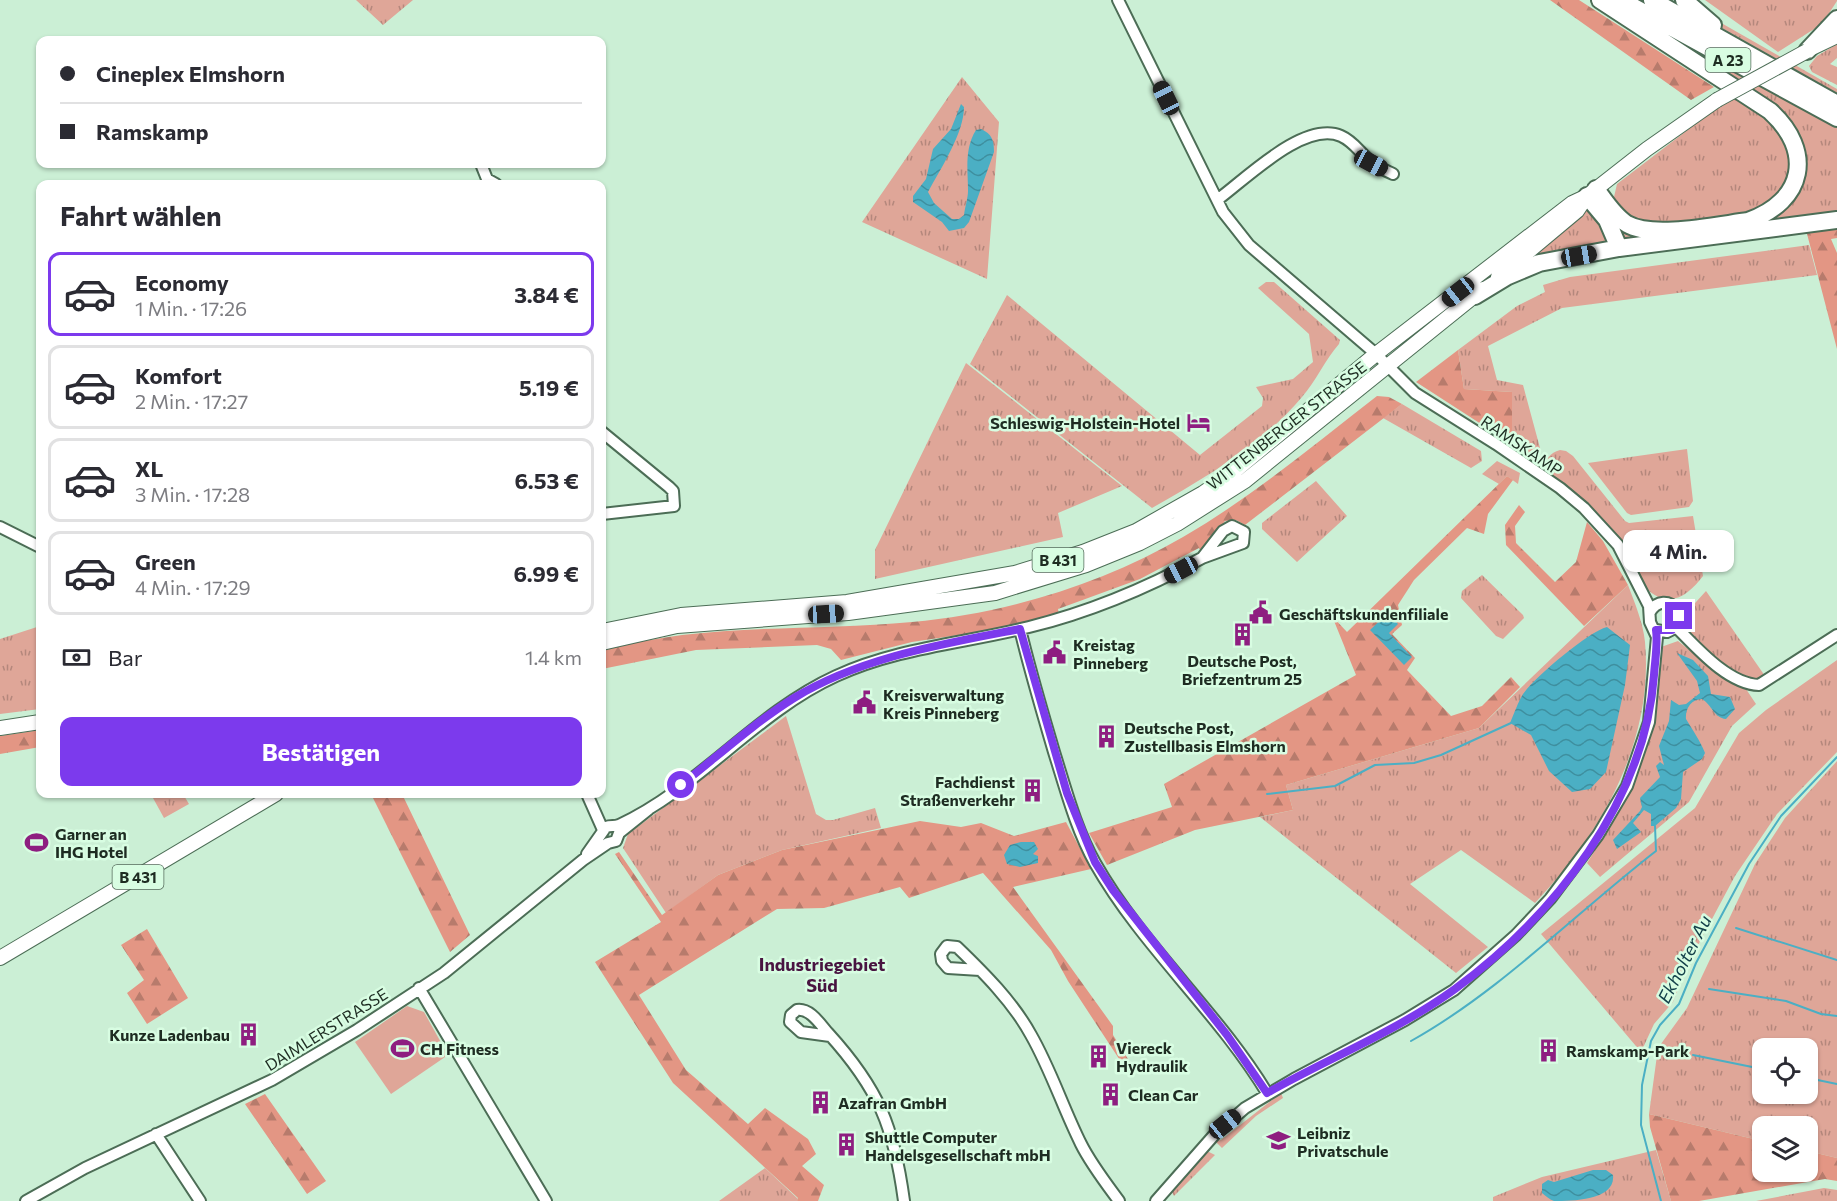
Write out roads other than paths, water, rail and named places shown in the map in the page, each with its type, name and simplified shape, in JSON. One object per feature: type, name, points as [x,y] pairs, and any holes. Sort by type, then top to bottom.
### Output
[{"type":"highway","points":[[1592,193],[1616,215],[1642,230],[1748,221],[1764,216],[1780,204],[1790,192],[1797,176],[1798,157],[1785,125],[1770,111],[1600,0]]},
{"type":"highway","name":"A 23","points":[[1621,0],[1837,118]]},
{"type":"highway","name":"A 23","points":[[1652,0],[1837,104]]},
{"type":"highway","points":[[1684,0],[1706,21],[1739,42],[1745,53]]},
{"type":"highway","points":[[1807,51],[1837,19]]},
{"type":"highway","points":[[1592,193],[1619,248]]},
{"type":"highway","points":[[1475,296],[1508,276],[1539,263],[1619,248],[1837,220]]},
{"type":"main road","name":"WITTENBERGER STRASSE","points":[[606,628],[681,615],[847,602],[1015,573],[1083,552],[1136,531],[1203,493],[1297,422],[1377,354],[1572,203],[1592,193],[1717,100],[1837,34]]},
{"type":"main road","name":"WITTENBERGER STRASSE","points":[[606,642],[677,626],[848,613],[995,593],[1086,565],[1140,543],[1177,524],[1245,481],[1475,296],[1577,211],[1592,193]]},
{"type":"main road","points":[[0,728],[36,723]]},
{"type":"main road","name":"B 431","points":[[0,958],[269,798]]},
{"type":"street","name":"RAMSKAMP","points":[[1118,0],[1232,226],[1249,245],[1377,354],[1415,393],[1496,444],[1560,488],[1584,508],[1618,545],[1634,578],[1654,608],[1650,622],[1656,630],[1649,722],[1637,760],[1626,786],[1598,836],[1550,899],[1516,935],[1454,990],[1405,1020],[1267,1093],[1225,1124],[1156,1201]]},
{"type":"street","points":[[1217,200],[1295,142],[1316,133],[1332,133],[1345,138],[1371,163],[1393,174]]},
{"type":"street","points":[[606,435],[669,487],[674,506],[606,514]]},
{"type":"street","points":[[0,527],[36,545]]},
{"type":"street","points":[[590,798],[610,832],[649,809],[784,704],[834,677],[879,660],[1020,629],[1118,598],[1160,581],[1202,558]]},
{"type":"street","name":"RAMSKAMP","points":[[1654,608],[1669,603],[1674,606],[1679,616],[1676,627]]},
{"type":"street","points":[[1656,630],[1667,632],[1676,627],[1728,676],[1759,686],[1837,635]]},
{"type":"street","points":[[1020,629],[1065,788],[1095,862],[1113,890],[1227,1035],[1267,1093]]},
{"type":"street","name":"DAIMLERSTRASSE","points":[[26,1201],[61,1180],[272,1080],[420,988],[450,968],[583,860],[610,832]]},
{"type":"street","points":[[980,970],[1030,1033],[1080,1143],[1119,1201]]},
{"type":"street","points":[[420,988],[546,1201]]},
{"type":"street","points":[[830,1036],[854,1062],[888,1122],[898,1157],[904,1201]]},
{"type":"street","points":[[156,1134],[200,1201]]},
{"type":"water","points":[[961,104],[964,107],[963,117],[956,139],[928,192],[934,203],[952,219],[959,219],[964,215],[968,194],[968,152],[976,130],[981,129],[990,135],[994,152],[969,222],[964,228],[949,231],[942,222],[913,202],[913,196],[926,179],[933,149],[951,129]]},
{"type":"water","points":[[1388,613],[1398,624],[1389,633],[1412,657],[1404,665],[1370,630]]},
{"type":"water","points":[[1607,627],[1630,645],[1625,685],[1606,772],[1590,789],[1572,792],[1549,771],[1531,735],[1510,723],[1529,686],[1575,646]]},
{"type":"water","points":[[1677,653],[1693,660],[1708,676],[1711,694],[1730,697],[1735,709],[1726,719],[1716,714],[1702,699],[1690,705],[1686,719],[1705,753],[1702,759],[1683,772],[1681,799],[1676,808],[1655,826],[1651,826],[1651,814],[1644,810],[1633,823],[1641,832],[1617,849],[1613,840],[1640,811],[1642,807],[1640,798],[1660,777],[1656,766],[1660,762],[1664,765],[1659,746],[1669,721],[1671,700],[1679,705],[1686,704],[1700,693],[1697,681]]},
{"type":"water","points":[[1034,842],[1038,849],[1033,854],[1038,856],[1038,863],[1020,867],[1007,864],[1004,855],[1010,845]]},
{"type":"water","points":[[1593,1170],[1606,1170],[1613,1175],[1608,1190],[1601,1194],[1582,1199],[1554,1201],[1542,1193],[1542,1184],[1548,1180],[1554,1182]]},
{"type":"waterway","points":[[1267,794],[1335,786],[1375,765],[1414,763],[1441,755],[1511,723]]},
{"type":"waterway","name":"Ekholter Au","points":[[1661,1201],[1641,1125],[1642,1085],[1651,1041],[1660,1025],[1679,1004],[1696,963],[1749,864],[1781,816],[1837,757]]},
{"type":"waterway","points":[[1411,1041],[1444,1021],[1506,976],[1656,851],[1655,826]]},
{"type":"waterway","points":[[1736,928],[1837,960]]},
{"type":"waterway","points":[[1709,989],[1786,1001],[1821,1014],[1837,1016]]},
{"type":"waterway","points":[[1693,1055],[1752,1067]]},
{"type":"waterway","points":[[1818,1080],[1837,1084]]},
{"type":"place","name":"Schleswig-Holstein-Hotel","points":[[1198,422]]},
{"type":"place","name":"Geschäftskundenfiliale","points":[[1261,613]]},
{"type":"place","name":"Deutsche Post, Briefzentrum 25","points":[[1242,635]]},
{"type":"place","name":"Kreistag Pinneberg","points":[[1055,653]]},
{"type":"place","name":"Kreisverwaltung Kreis Pinneberg","points":[[865,703]]},
{"type":"place","name":"Deutsche Post, Zustellbasis Elmshorn","points":[[1106,736]]},
{"type":"place","name":"Fachdienst Straßenverkehr","points":[[1033,790]]},
{"type":"place","name":"Garner an IHG Hotel","points":[[37,842]]},
{"type":"place","name":"Kunze Ladenbau","points":[[248,1034]]},
{"type":"place","name":"CH Fitness","points":[[402,1048]]},
{"type":"place","name":"Ramskamp-Park","points":[[1548,1050]]},
{"type":"place","name":"Viereck Hydraulik","points":[[1098,1056]]},
{"type":"place","name":"Clean Car","points":[[1110,1094]]},
{"type":"place","name":"Azafran GmbH","points":[[820,1102]]},
{"type":"place","name":"Leibniz Privatschule","points":[[1279,1141]]},
{"type":"place","name":"Shuttle Computer Handelsgesellschaft mbH","points":[[847,1145]]},
{"type":"district","name":"Industriegebiet Süd","points":[[822,974]]}]
